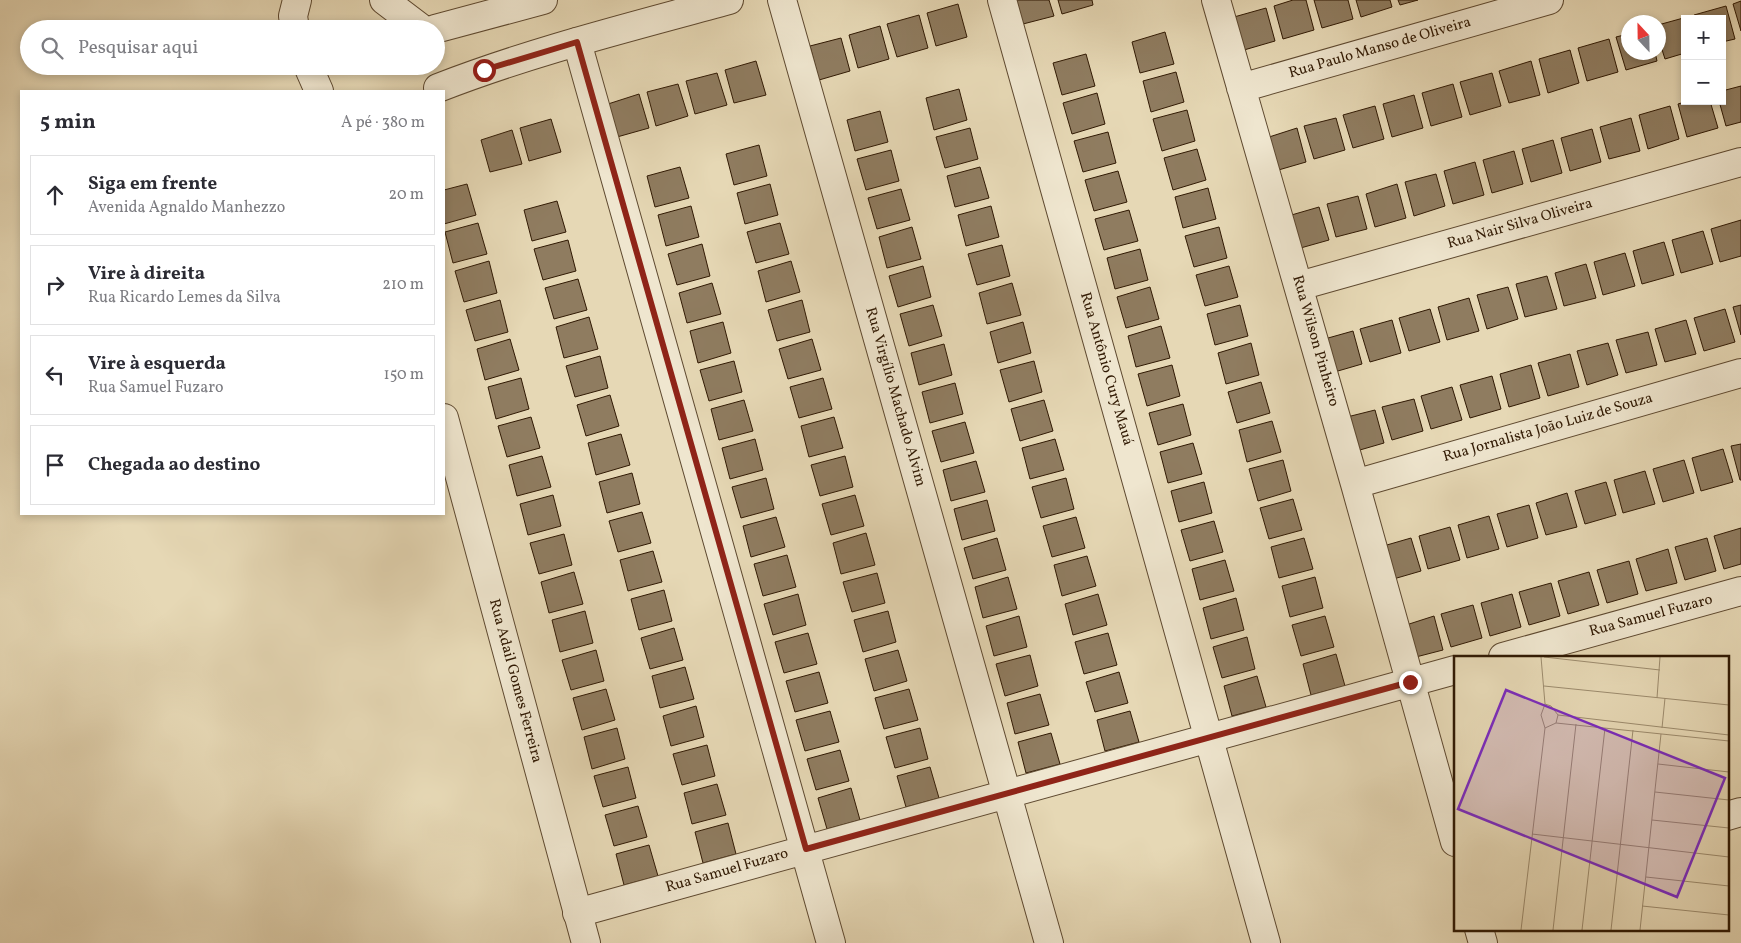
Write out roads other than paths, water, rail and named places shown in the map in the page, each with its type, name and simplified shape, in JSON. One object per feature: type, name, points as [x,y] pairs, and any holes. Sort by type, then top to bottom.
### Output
[{"type":"street","points":[[294,20],[297,0]]},
{"type":"street","points":[[384,0],[410,20]]},
{"type":"street","points":[[445,26],[543,0]]},
{"type":"street","points":[[436,82],[729,0]]},
{"type":"street","name":"Rua Virgílio Machado Alvim","points":[[782,0],[1049,943]]},
{"type":"street","name":"Rua Antônio Cury Mauá","points":[[1002,0],[1266,943]]},
{"type":"street","name":"Rua Wilson Pinheiro","points":[[1216,0],[1299,286],[1454,838]]},
{"type":"street","name":"Rua Paulo Manso de Oliveira","points":[[1241,88],[1549,0]]},
{"type":"street","points":[[577,42],[832,943]]},
{"type":"street","points":[[312,75],[319,90]]},
{"type":"street","name":"Rua Nair Silva Oliveira","points":[[1299,286],[1741,162]]},
{"type":"street","name":"Rua Jornalista João Luiz de Souza","points":[[1355,484],[1741,373]]},
{"type":"street","name":"Rua Adail Gomes Ferreira","points":[[445,422],[586,943]]},
{"type":"street","name":"Rua Samuel Fuzaro","points":[[1507,656],[1741,591]]},
{"type":"street","name":"Rua Samuel Fuzaro","points":[[578,913],[1454,670]]},
{"type":"street","points":[[1728,816],[1741,812]]},
{"type":"street","points":[[1479,930],[1483,943]]}]
